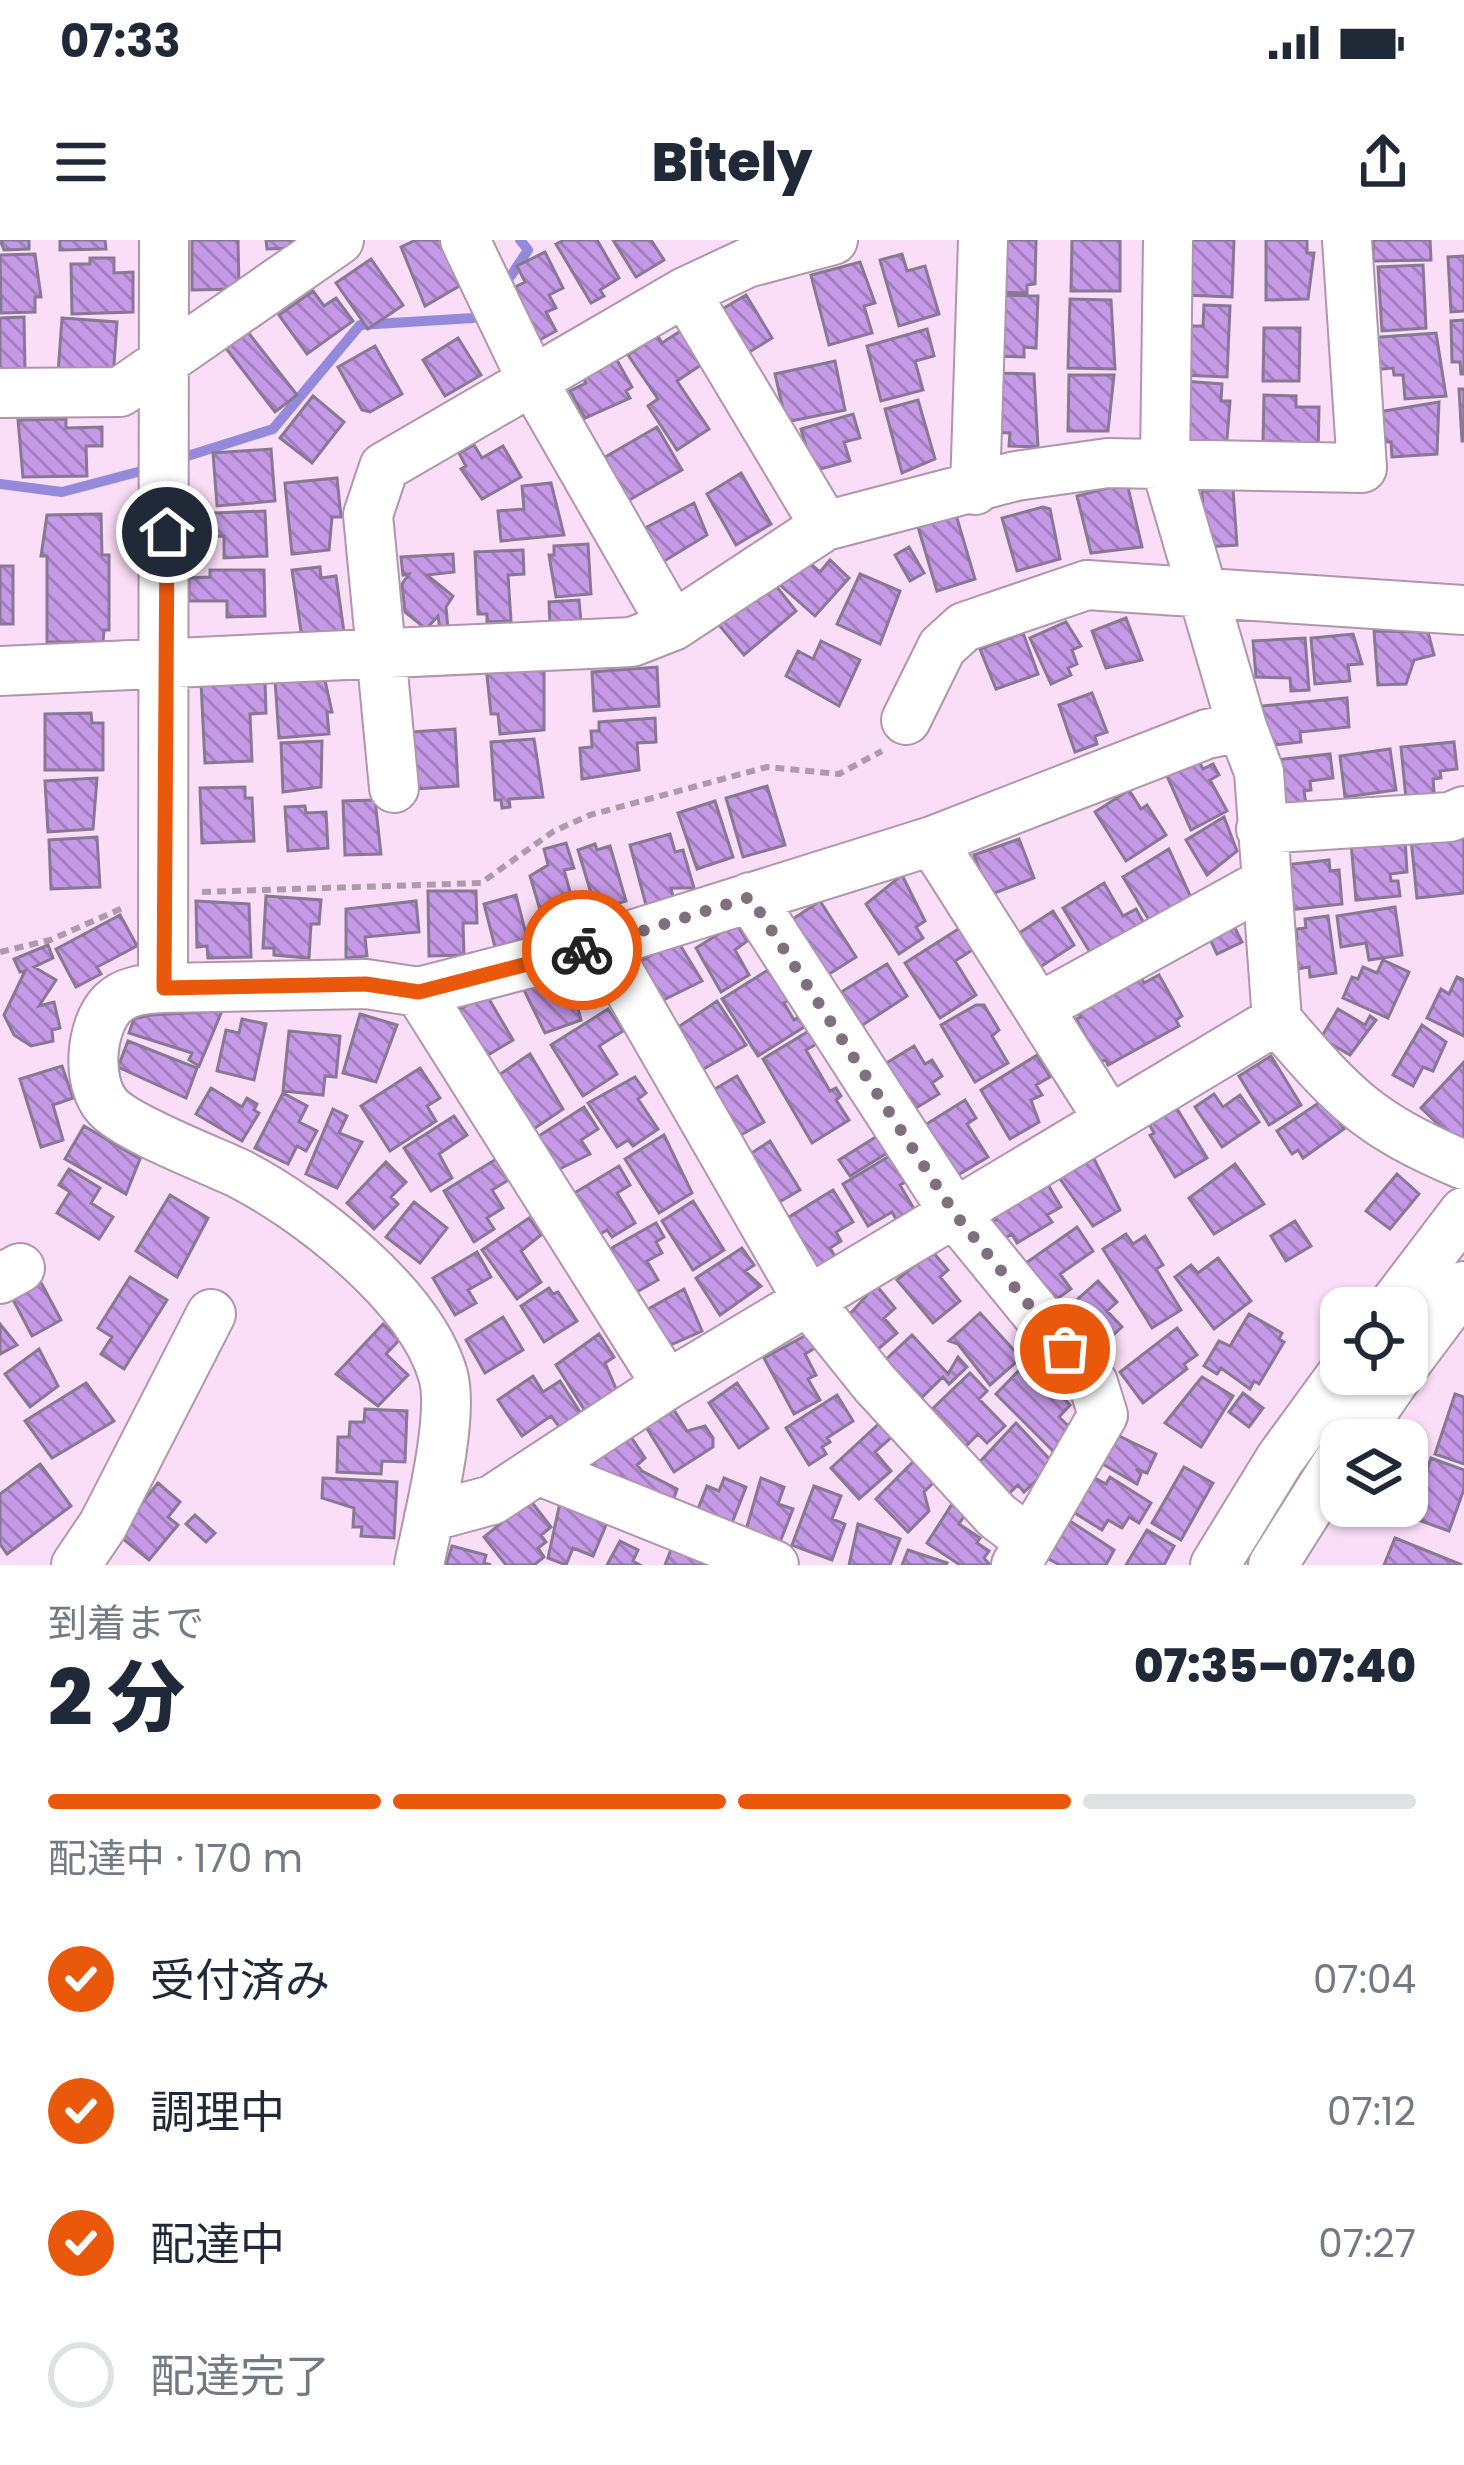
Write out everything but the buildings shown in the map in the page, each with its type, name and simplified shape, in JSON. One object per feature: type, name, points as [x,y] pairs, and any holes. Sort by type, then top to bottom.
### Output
[{"type":"street","points":[[164,240],[164,988]]},
{"type":"street","points":[[0,393],[120,392],[166,354],[339,240]]},
{"type":"street","points":[[465,240],[532,380],[673,626]]},
{"type":"street","points":[[394,788],[368,515],[384,467],[685,292],[747,263],[833,240]]},
{"type":"street","points":[[975,490],[982,240]]},
{"type":"street","points":[[1168,240],[1165,463],[1199,590],[1259,772],[1276,1020],[1354,1107],[1405,1140],[1464,1165]]},
{"type":"street","points":[[0,670],[383,658],[632,643],[673,626],[825,526],[1064,465],[1362,468],[1347,240]]},
{"type":"street","points":[[685,292],[825,526]]},
{"type":"street","points":[[906,720],[942,647],[975,622],[1087,585],[1464,610]]},
{"type":"street","points":[[419,1565],[442,1442],[444,1376],[400,1295],[374,1269],[247,1178],[122,1116],[101,1097],[93,1065],[106,1012],[136,990],[164,988],[366,984],[419,992],[603,944],[932,841],[1207,734],[1242,727]]},
{"type":"street","points":[[1261,829],[1450,817],[1464,811]]},
{"type":"street","points":[[932,841],[1108,1118]]},
{"type":"street","points":[[1038,1008],[1265,883]]},
{"type":"street","points":[[603,944],[809,1302],[875,1384],[998,1516],[1023,1553],[1103,1415],[1093,1383],[955,1214],[750,897]]},
{"type":"street","points":[[419,992],[667,1385]]},
{"type":"street","points":[[429,1517],[492,1501],[667,1385],[1276,1020]]},
{"type":"street","points":[[1407,1287],[1464,1212]]},
{"type":"street","points":[[1428,1334],[1464,1286]]},
{"type":"street","points":[[76,1565],[103,1525],[211,1314]]},
{"type":"street","points":[[1215,1565],[1280,1459],[1327,1395]]},
{"type":"street","points":[[539,1471],[774,1565]]},
{"type":"street","points":[[1274,1565],[1320,1491]]},
{"type":"path","points":[[0,952],[76,931],[120,908],[207,891],[481,883],[554,831],[590,814],[749,770],[844,772],[881,752],[906,720]]},
{"type":"waterway","points":[[504,286],[528,250],[520,240]]},
{"type":"waterway","points":[[178,459],[273,429],[360,325],[473,318],[488,311]]},
{"type":"waterway","points":[[0,484],[62,492],[149,469]]},
{"type":"way so far","points":[[582,950],[750,897],[955,1214],[1065,1349]]},
{"type":"route","points":[[167,532],[164,988],[366,984],[419,992],[582,950]]}]
